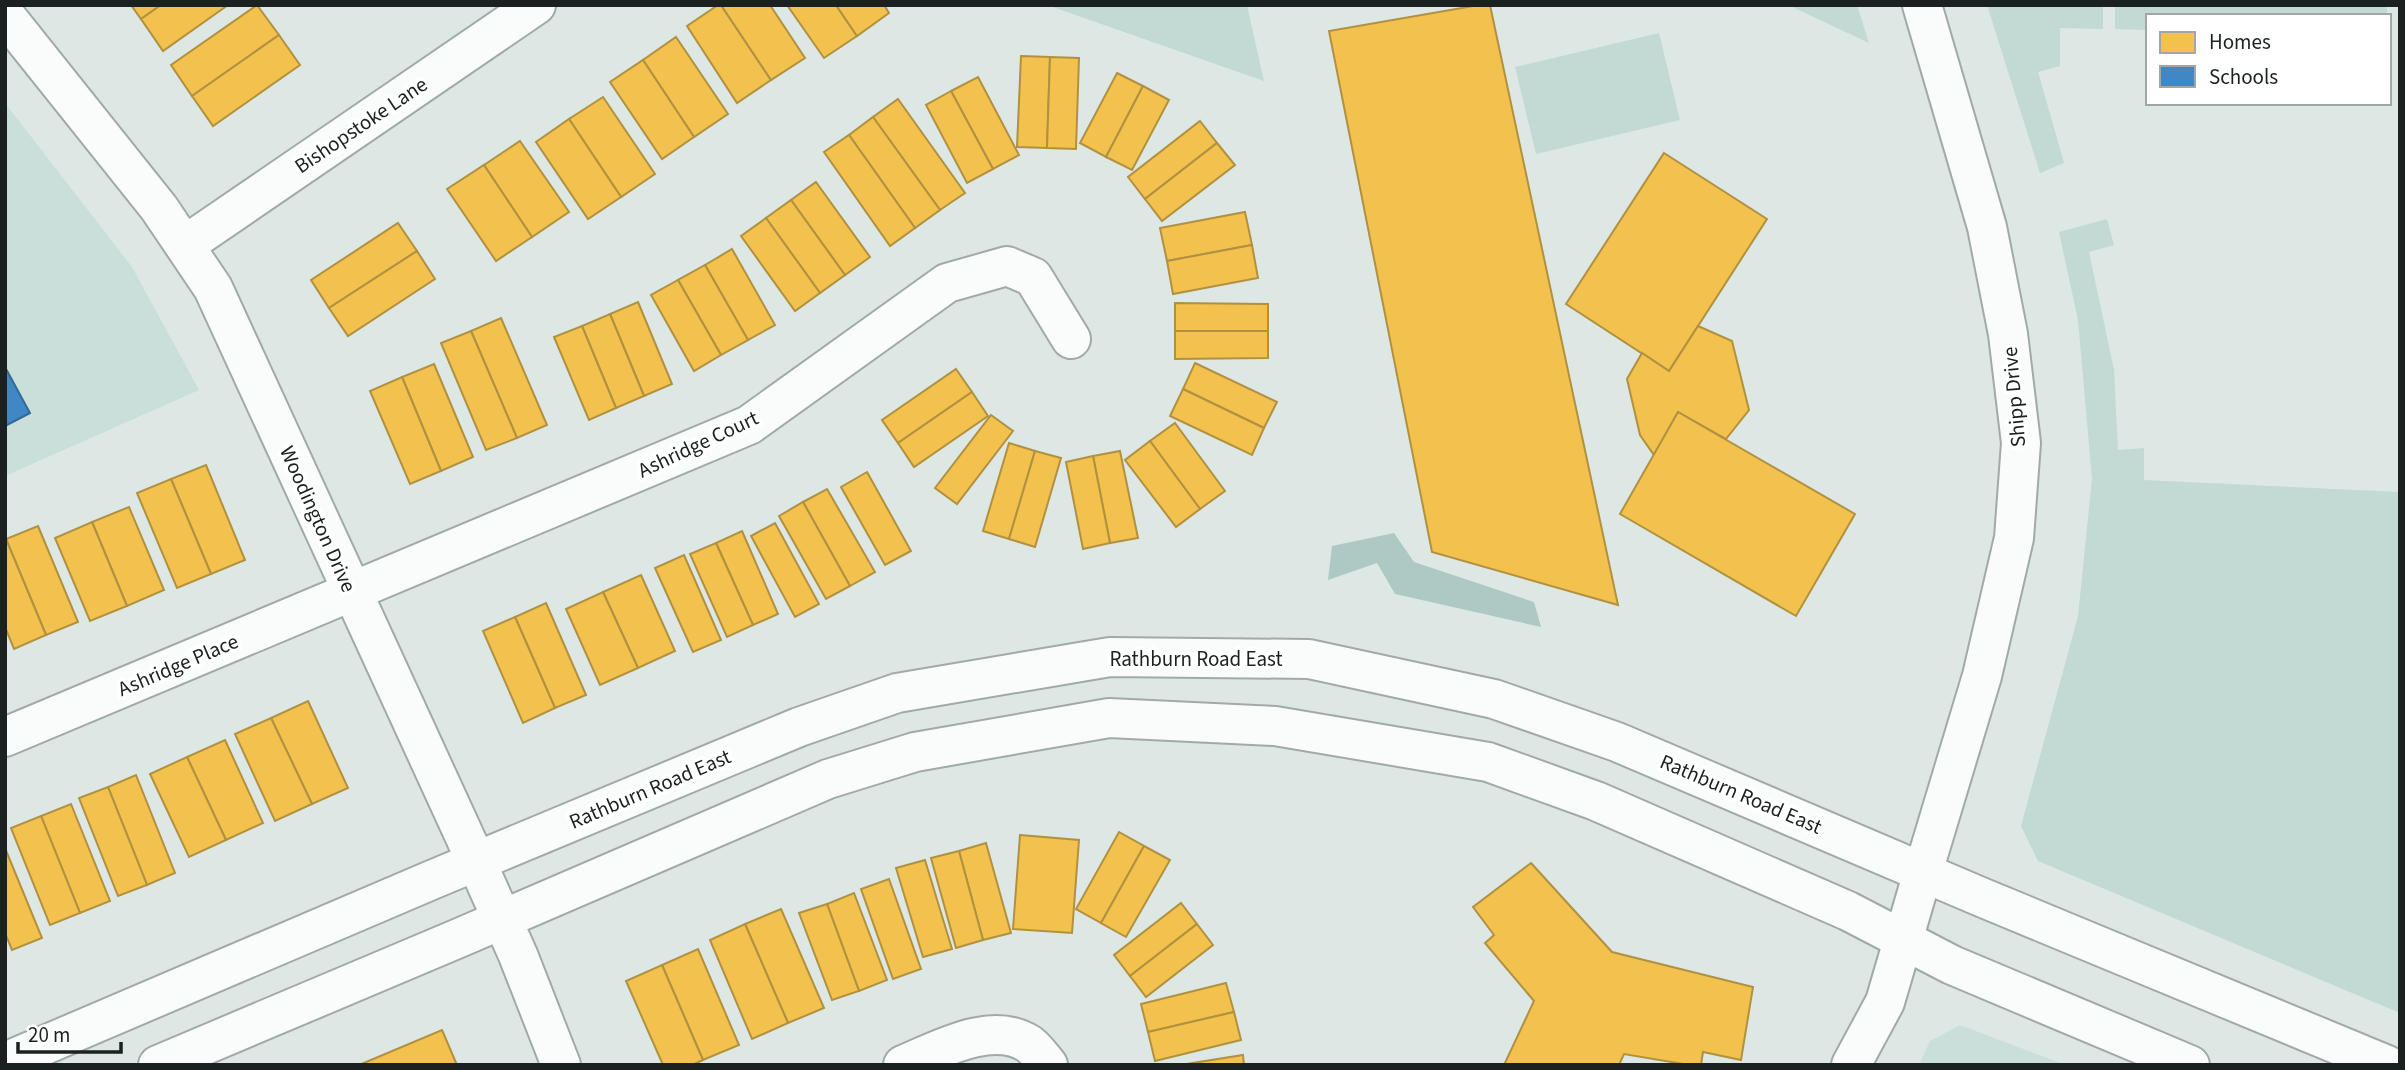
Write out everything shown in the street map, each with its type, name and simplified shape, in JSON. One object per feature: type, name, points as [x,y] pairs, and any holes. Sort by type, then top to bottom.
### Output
[{"type":"street","name":"Bishopstoke Lane","points":[[185,244],[537,5]]},
{"type":"street","name":"Shipp Drive","points":[[1852,1065],[1885,1002],[1982,676],[2014,538],[2021,443],[2008,334],[1987,227],[1922,5]]},
{"type":"street","name":"Woodington Drive","points":[[5,15],[159,208],[213,288],[476,861],[561,1065]]},
{"type":"street","name":"Ashridge Court","points":[[351,593],[749,425],[947,283],[1007,266],[1033,277],[1071,340]]},
{"type":"street","name":"Ashridge Place","points":[[5,737],[351,593]]},
{"type":"street","name":"Rathburn Road East","points":[[5,1062],[799,727],[897,693],[1110,657],[1309,659],[1494,699],[1617,742],[2388,1065]]},
{"type":"street","points":[[158,1065],[828,779],[915,752],[1109,718],[1275,726],[1488,762],[1608,807],[1848,911],[1952,965],[2190,1065]]},
{"type":"street","points":[[903,1065],[966,1038],[1006,1035],[1030,1044],[1048,1065]]},
{"type":"shaded area","points":[[5,103],[132,267],[199,390],[5,476]]},
{"type":"shaded area","points":[[1960,1025],[2066,1065],[1919,1065],[1930,1041]]},
{"type":"green space","points":[[1047,5],[1247,5],[1264,81]]},
{"type":"green space","points":[[1788,5],[1857,5],[1869,43]]},
{"type":"green space","points":[[1987,5],[2103,5],[2103,29],[2060,28],[2060,66],[2038,72],[2064,163],[2040,173]]},
{"type":"green space","points":[[2115,5],[2387,5],[2387,14],[2146,14],[2146,30],[2115,29]]},
{"type":"green space","points":[[1659,33],[1680,120],[1536,154],[1515,67]]},
{"type":"green space","points":[[2107,219],[2114,245],[2089,252],[2114,370],[2118,450],[2144,448],[2144,480],[2400,492],[2400,1013],[2038,861],[2021,826],[2078,616],[2092,479],[2078,320],[2059,232]]},
{"type":"green space","points":[[1394,533],[1414,562],[1534,602],[1541,627],[1395,594],[1377,563],[1328,580],[1332,546]]},
{"type":"building: Homes","points":[[131,5],[161,5],[141,19]]},
{"type":"building: Homes","points":[[161,5],[228,5],[163,51],[141,19]]},
{"type":"building: Homes","points":[[257,5],[279,35],[192,96],[171,65]]},
{"type":"building: Homes","points":[[721,5],[771,80],[737,103],[687,26]]},
{"type":"building: Homes","points":[[721,5],[770,5],[805,58],[771,80]]},
{"type":"building: Homes","points":[[787,5],[836,5],[857,36],[824,58]]},
{"type":"building: Homes","points":[[836,5],[884,5],[889,13],[857,36]]},
{"type":"building: Homes","points":[[1490,5],[1618,605],[1432,552],[1329,31]]},
{"type":"building: Homes","points":[[279,35],[300,65],[213,126],[192,96]]},
{"type":"building: Homes","points":[[676,37],[728,114],[694,137],[643,60]]},
{"type":"building: Homes","points":[[1021,56],[1050,57],[1047,148],[1017,147]]},
{"type":"building: Homes","points":[[1050,57],[1079,58],[1076,149],[1047,148]]},
{"type":"building: Homes","points":[[643,60],[694,137],[662,159],[610,82]]},
{"type":"building: Homes","points":[[1117,73],[1143,86],[1106,157],[1080,143]]},
{"type":"building: Homes","points":[[978,77],[1019,155],[993,169],[951,91]]},
{"type":"building: Homes","points":[[1143,86],[1169,100],[1132,170],[1106,157]]},
{"type":"building: Homes","points":[[951,91],[993,169],[967,183],[926,105]]},
{"type":"building: Homes","points":[[603,97],[655,174],[621,197],[569,119]]},
{"type":"building: Homes","points":[[898,99],[965,193],[940,210],[873,117]]},
{"type":"building: Homes","points":[[873,117],[940,210],[915,228],[849,135]]},
{"type":"building: Homes","points":[[569,119],[621,197],[588,219],[536,142]]},
{"type":"building: Homes","points":[[1200,121],[1217,143],[1145,199],[1128,177]]},
{"type":"building: Homes","points":[[849,135],[915,228],[890,246],[824,152]]},
{"type":"building: Homes","points":[[520,141],[569,212],[532,237],[484,165]]},
{"type":"building: Homes","points":[[1217,143],[1235,165],[1162,221],[1145,199]]},
{"type":"building: Homes","points":[[1664,153],[1767,219],[1669,371],[1566,304]]},
{"type":"building: Homes","points":[[484,165],[532,237],[496,261],[447,189]]},
{"type":"building: Homes","points":[[816,182],[870,257],[845,275],[791,200]]},
{"type":"building: Homes","points":[[791,200],[845,275],[820,293],[766,218]]},
{"type":"building: Homes","points":[[1245,212],[1252,245],[1167,261],[1160,228]]},
{"type":"building: Homes","points":[[766,218],[820,293],[795,311],[741,236]]},
{"type":"building: Homes","points":[[398,223],[417,251],[329,308],[311,280]]},
{"type":"building: Homes","points":[[1252,245],[1258,278],[1173,294],[1167,261]]},
{"type":"building: Homes","points":[[732,249],[775,325],[748,340],[705,265]]},
{"type":"building: Homes","points":[[417,251],[435,279],[348,336],[329,308]]},
{"type":"building: Homes","points":[[705,265],[748,340],[721,355],[678,280]]},
{"type":"building: Homes","points":[[678,280],[721,355],[694,371],[651,295]]},
{"type":"building: Homes","points":[[638,302],[672,384],[644,396],[610,314]]},
{"type":"building: Homes","points":[[1175,303],[1268,304],[1268,331],[1175,331]]},
{"type":"building: Homes","points":[[610,314],[644,396],[616,408],[582,326]]},
{"type":"building: Homes","points":[[501,318],[547,425],[517,438],[471,331]]},
{"type":"building: Homes","points":[[582,326],[616,408],[589,420],[554,337]]},
{"type":"building: Homes","points":[[1698,326],[1732,341],[1749,410],[1726,439],[1678,412],[1654,455],[1640,435],[1627,379],[1642,353],[1669,371]]},
{"type":"building: Homes","points":[[471,331],[517,438],[486,450],[441,343]]},
{"type":"building: Homes","points":[[1175,331],[1268,331],[1268,358],[1175,359]]},
{"type":"building: Homes","points":[[1195,363],[1277,402],[1264,428],[1183,389]]},
{"type":"building: Homes","points":[[434,364],[473,457],[441,471],[402,377]]},
{"type":"building: Homes","points":[[956,369],[972,392],[898,443],[882,420]]},
{"type":"building: Homes","points":[[402,377],[441,471],[410,484],[370,391]]},
{"type":"building: Homes","points":[[1183,389],[1264,428],[1252,455],[1170,416]]},
{"type":"building: Homes","points":[[972,392],[988,416],[914,467],[898,443]]},
{"type":"building: Homes","points":[[1678,412],[1855,514],[1796,616],[1620,514]]},
{"type":"building: Homes","points":[[991,415],[1013,431],[957,504],[935,488]]},
{"type":"building: Homes","points":[[1175,423],[1225,491],[1200,509],[1150,441]]},
{"type":"building: Homes","points":[[1150,441],[1200,509],[1176,527],[1125,460]]},
{"type":"building: Homes","points":[[1009,443],[1035,451],[1009,539],[983,531]]},
{"type":"building: Homes","points":[[1035,451],[1061,458],[1035,547],[1009,539]]},
{"type":"building: Homes","points":[[1120,451],[1138,538],[1110,543],[1093,456]]},
{"type":"building: Homes","points":[[1093,456],[1110,543],[1083,549],[1066,462]]},
{"type":"building: Homes","points":[[206,465],[245,560],[211,574],[171,479]]},
{"type":"building: Homes","points":[[867,472],[911,551],[885,565],[841,487]]},
{"type":"building: Homes","points":[[171,479],[211,574],[177,588],[137,493]]},
{"type":"building: Homes","points":[[827,489],[875,572],[850,586],[803,502]]},
{"type":"building: Homes","points":[[803,502],[850,586],[826,599],[779,516]]},
{"type":"building: Homes","points":[[129,507],[164,590],[127,606],[92,522]]},
{"type":"building: Homes","points":[[92,522],[127,606],[90,621],[55,538]]},
{"type":"building: Homes","points":[[775,523],[819,604],[795,617],[751,536]]},
{"type":"building: Homes","points":[[38,526],[78,622],[46,635],[6,539]]},
{"type":"building: Homes","points":[[742,531],[778,614],[753,625],[716,543]]},
{"type":"building: Homes","points":[[6,539],[46,635],[14,649],[5,627]]},
{"type":"building: Homes","points":[[716,543],[753,625],[727,637],[690,554]]},
{"type":"building: Homes","points":[[684,555],[721,640],[693,652],[655,568]]},
{"type":"building: Homes","points":[[641,575],[675,651],[638,668],[603,592]]},
{"type":"building: Homes","points":[[603,592],[638,668],[600,685],[566,609]]},
{"type":"building: Homes","points":[[546,603],[586,695],[555,708],[515,617]]},
{"type":"building: Homes","points":[[515,617],[555,708],[523,723],[483,631]]},
{"type":"building: Homes","points":[[308,701],[348,788],[312,804],[271,718]]},
{"type":"building: Homes","points":[[271,718],[312,804],[275,821],[235,734]]},
{"type":"building: Homes","points":[[225,740],[263,823],[226,840],[187,757]]},
{"type":"building: Homes","points":[[187,757],[226,840],[189,857],[150,774]]},
{"type":"building: Homes","points":[[136,775],[175,873],[147,885],[108,787]]},
{"type":"building: Homes","points":[[108,787],[147,885],[118,896],[79,798]]},
{"type":"building: Homes","points":[[71,804],[110,901],[80,913],[41,816]]},
{"type":"building: Homes","points":[[41,816],[80,913],[50,925],[11,828]]},
{"type":"building: Homes","points":[[1119,832],[1144,846],[1101,923],[1076,909]]},
{"type":"building: Homes","points":[[1020,835],[1079,840],[1072,933],[1013,929]]},
{"type":"building: Homes","points":[[986,843],[1011,933],[983,940],[959,851]]},
{"type":"building: Homes","points":[[1144,846],[1170,860],[1126,937],[1101,923]]},
{"type":"building: Homes","points":[[5,848],[42,938],[12,950],[5,933]]},
{"type":"building: Homes","points":[[959,851],[983,940],[956,948],[931,858]]},
{"type":"building: Homes","points":[[925,860],[952,949],[923,957],[896,868]]},
{"type":"building: Homes","points":[[1531,863],[1612,952],[1753,987],[1741,1060],[1703,1052],[1701,1065],[1624,1054],[1619,1065],[1504,1065],[1534,1001],[1485,943],[1494,935],[1473,907]]},
{"type":"building: Homes","points":[[889,879],[921,969],[893,979],[861,889]]},
{"type":"building: Homes","points":[[854,893],[887,980],[859,991],[827,904]]},
{"type":"building: Homes","points":[[1181,903],[1197,924],[1130,976],[1114,955]]},
{"type":"building: Homes","points":[[827,904],[859,991],[832,1000],[799,913]]},
{"type":"building: Homes","points":[[781,909],[824,1008],[788,1023],[745,924]]},
{"type":"building: Homes","points":[[745,924],[788,1023],[752,1039],[710,940]]},
{"type":"building: Homes","points":[[1197,924],[1213,945],[1146,997],[1130,976]]},
{"type":"building: Homes","points":[[698,949],[739,1045],[703,1060],[662,965]]},
{"type":"building: Homes","points":[[662,965],[703,1060],[692,1065],[663,1065],[626,981]]},
{"type":"building: Homes","points":[[1226,983],[1234,1012],[1148,1032],[1141,1004]]},
{"type":"building: Homes","points":[[1234,1012],[1241,1040],[1155,1061],[1148,1032]]},
{"type":"building: Homes","points":[[442,1030],[457,1065],[359,1065]]},
{"type":"building: Homes","points":[[1243,1055],[1244,1065],[1180,1065]]},
{"type":"building: Schools","points":[[5,367],[30,413],[5,426]]}]
